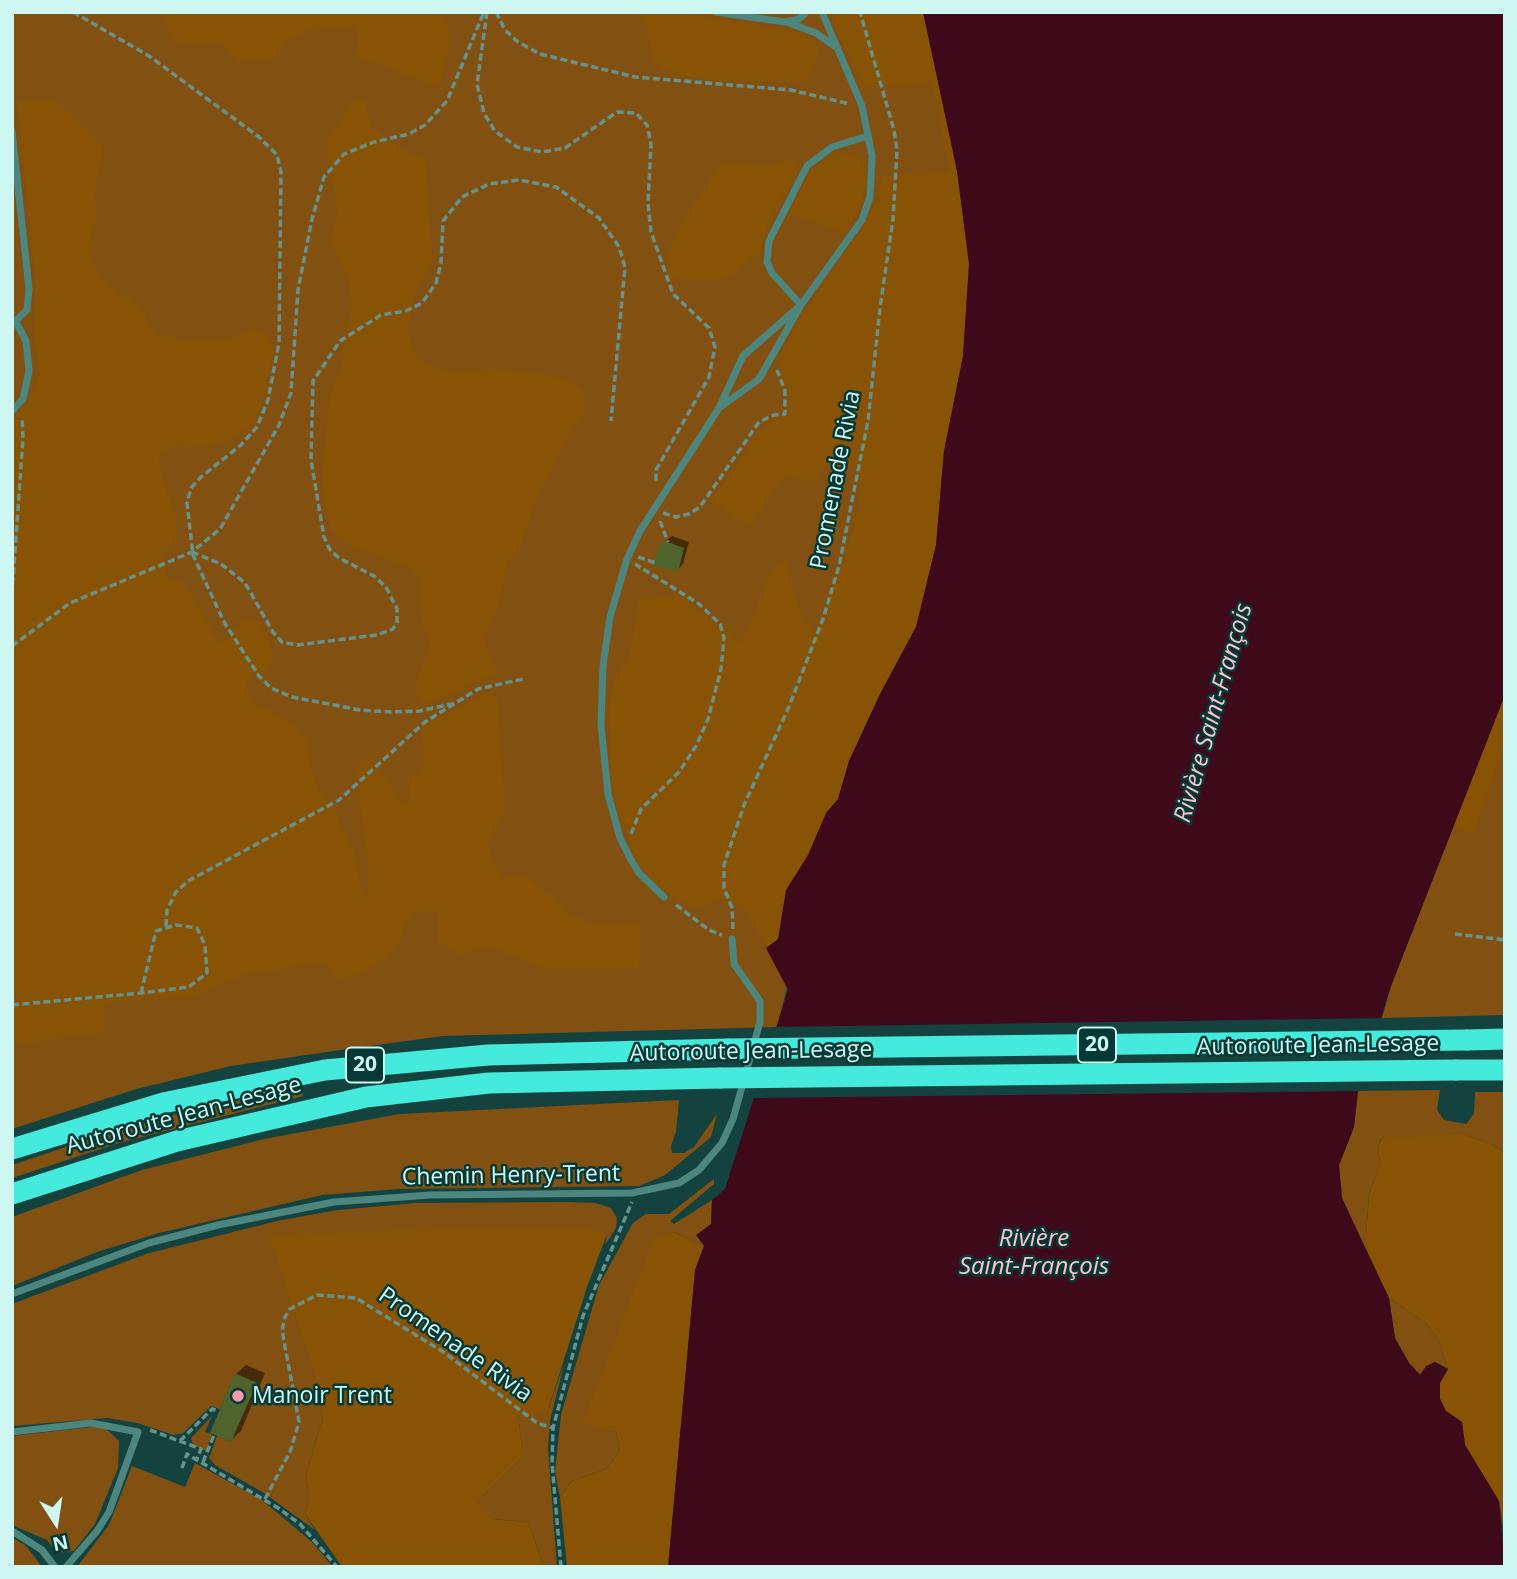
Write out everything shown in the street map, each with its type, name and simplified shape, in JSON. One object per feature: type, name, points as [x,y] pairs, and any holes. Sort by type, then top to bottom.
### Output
[{"type":"highway","name":"Autoroute Jean-Lesage","points":[[12,1150],[186,1097],[324,1070],[488,1055],[728,1049],[1505,1039]]},
{"type":"highway","name":"Autoroute Jean-Lesage","points":[[12,1194],[177,1141],[293,1112],[390,1093],[497,1083],[720,1078],[1505,1070]]},
{"type":"lane","points":[[716,12],[785,22],[816,33],[837,49]]},
{"type":"lane","points":[[785,22],[799,19],[806,12]]},
{"type":"lane","points":[[719,408],[759,379],[772,361],[801,305],[862,220],[872,177],[868,136],[862,106],[822,12]]},
{"type":"lane","points":[[12,131],[29,289],[27,310],[14,323],[26,341],[29,371],[15,408]]},
{"type":"lane","points":[[801,305],[772,273],[767,261],[769,241],[807,166],[832,147],[868,136]]},
{"type":"lane","points":[[664,897],[639,873],[625,849],[608,794],[601,725],[606,643],[627,559],[657,499],[719,408],[743,356],[801,305]]},
{"type":"lane","name":"Chemin Henry-Trent","points":[[12,1294],[149,1243],[218,1225],[334,1202],[430,1195],[632,1193],[679,1183],[699,1170],[712,1157],[733,1119],[761,1011],[758,995],[734,964],[732,939]]},
{"type":"lane","points":[[12,1432],[91,1423],[138,1432],[109,1513],[66,1567]]},
{"type":"lane","points":[[12,1531],[42,1550],[55,1567]]},
{"type":"path","points":[[73,12],[149,56],[260,137],[276,155],[281,172],[279,343],[268,400],[257,427],[191,488],[187,503],[192,552],[224,622],[259,676],[271,688],[312,702],[360,710],[420,710],[456,703]]},
{"type":"path","points":[[12,646],[69,603],[192,552],[220,529],[242,495],[279,425],[291,393],[298,290],[312,219],[324,177],[344,154],[374,142],[409,134],[425,125],[447,101],[485,12]]},
{"type":"path","points":[[485,12],[477,84],[484,113],[495,131],[517,147],[542,152],[565,148],[617,112],[636,113],[647,125],[651,145],[648,203],[651,232],[673,294],[709,328],[715,347],[709,377],[656,470],[657,499]]},
{"type":"path","points":[[496,12],[505,30],[518,42],[540,54],[635,77],[791,90],[862,106]]},
{"type":"path","name":"Promenade Rivia","points":[[732,939],[734,921],[724,888],[724,865],[744,804],[788,709],[822,619],[839,566],[868,421],[893,219],[897,150],[894,130],[860,12]]},
{"type":"path","points":[[192,552],[221,564],[245,583],[273,632],[282,642],[297,645],[377,635],[393,629],[397,622],[397,609],[386,587],[374,576],[339,558],[330,550],[324,537],[311,460],[313,381],[340,341],[381,315],[406,311],[422,303],[436,283],[441,263],[443,221],[462,197],[489,184],[519,180],[556,187],[599,218],[619,247],[625,267],[611,421]]},
{"type":"path","points":[[653,507],[668,516],[689,514],[700,507],[759,422],[785,414],[785,391],[772,361]]},
{"type":"path","points":[[12,594],[23,438],[15,408]]},
{"type":"path","points":[[653,507],[668,542]]},
{"type":"path","points":[[625,849],[641,809],[679,772],[696,746],[708,719],[718,681],[724,638],[720,624],[699,604],[627,559]]},
{"type":"path","points":[[166,926],[167,910],[176,892],[188,881],[339,800],[425,722],[456,703],[490,685],[523,679]]},
{"type":"path","points":[[676,905],[709,930],[732,939]]},
{"type":"path","points":[[12,1005],[141,993],[190,987],[207,973],[205,946],[197,929],[191,925],[166,926],[156,931],[152,937],[150,966],[141,993]]},
{"type":"path","points":[[1455,934],[1505,940]]},
{"type":"path","name":"Promenade Rivia","points":[[561,1567],[552,1463],[553,1428],[583,1316],[599,1273],[631,1210],[632,1193]]},
{"type":"path","name":"Promenade Rivia","points":[[264,1499],[290,1452],[299,1422],[282,1331],[285,1317],[290,1309],[317,1295],[356,1298],[445,1353],[537,1423],[553,1428]]},
{"type":"path","points":[[180,1441],[211,1415],[212,1409],[219,1411]]},
{"type":"path","points":[[138,1432],[141,1426],[201,1449],[198,1459]]},
{"type":"path","points":[[203,1462],[214,1435]]},
{"type":"path","points":[[182,1468],[187,1454],[264,1499],[300,1524],[337,1567]]},
{"type":"shaded area","points":[[12,12],[923,12],[957,171],[969,264],[777,1027],[443,1036],[231,1066],[136,1089],[12,1129]]},
{"type":"shaded area","points":[[162,12],[437,12],[447,22],[450,41],[439,86],[356,57],[359,33],[352,27],[307,31],[286,42],[273,60],[237,61],[222,42],[196,46],[172,40]]},
{"type":"shaded area","points":[[634,12],[675,12],[760,25],[793,31],[821,45],[811,73],[805,80],[711,80],[679,75],[660,68],[652,57],[647,25]]},
{"type":"shaded area","points":[[829,12],[923,12],[957,171],[969,264],[963,356],[944,451],[936,545],[916,627],[880,694],[849,761],[838,799],[826,813],[808,855],[786,890],[778,939],[766,948],[744,907],[723,899],[692,908],[656,885],[637,862],[618,811],[611,777],[609,704],[616,677],[629,659],[639,598],[682,596],[741,643],[773,568],[782,562],[787,565],[803,622],[816,630],[840,572],[858,511],[859,481],[853,461],[831,458],[814,482],[784,477],[749,526],[711,501],[764,426],[773,419],[787,416],[790,411],[779,361],[797,324],[862,228],[878,198],[882,176],[949,172],[933,83],[864,87]]},
{"type":"shaded area","points":[[41,98],[55,99],[103,147],[94,196],[97,213],[88,249],[95,267],[110,286],[145,311],[146,324],[160,334],[191,340],[232,338],[253,328],[263,332],[274,351],[260,415],[250,428],[224,442],[204,447],[172,446],[159,454],[160,471],[176,518],[176,538],[161,558],[168,578],[185,584],[214,635],[223,643],[246,620],[258,621],[268,637],[273,657],[267,669],[250,675],[245,689],[253,702],[298,726],[308,741],[310,766],[320,794],[336,812],[354,851],[362,892],[367,896],[369,870],[356,771],[361,758],[381,770],[402,803],[410,803],[408,779],[424,768],[422,727],[488,693],[497,696],[505,812],[487,841],[492,862],[502,877],[526,875],[567,912],[590,922],[616,925],[641,921],[639,969],[546,969],[488,946],[458,955],[438,941],[438,913],[416,911],[406,924],[397,947],[365,973],[338,979],[324,962],[243,975],[193,996],[104,1002],[104,1032],[12,1045],[12,418],[28,403],[37,383],[39,364],[34,344],[35,277],[17,103]]},
{"type":"shaded area","points":[[356,99],[366,103],[371,126],[398,147],[425,159],[433,260],[417,287],[408,326],[410,342],[418,360],[448,371],[509,369],[556,377],[573,383],[583,393],[585,410],[538,495],[519,548],[507,562],[499,604],[484,639],[498,673],[427,704],[417,700],[415,683],[430,646],[420,613],[420,581],[412,568],[351,546],[331,530],[323,501],[322,468],[330,396],[341,365],[352,306],[349,281],[330,240],[338,211],[326,143]]},
{"type":"shaded area","points":[[846,153],[858,157],[865,168],[866,181],[862,200],[845,233],[786,212],[813,168],[833,154]]},
{"type":"shaded area","points":[[787,158],[799,164],[767,225],[760,254],[723,280],[679,280],[669,277],[666,255],[687,215],[723,161],[770,167]]},
{"type":"shaded area","points":[[1505,695],[1505,1015],[1382,1018],[1391,986]]},
{"type":"shaded area","points":[[1505,695],[1505,740],[1473,834],[1453,828]]},
{"type":"shaded area","points":[[302,1088],[303,1096],[119,1143],[12,1178],[12,1165],[96,1137],[194,1109]]},
{"type":"shaded area","points":[[1440,1090],[1437,1110],[1444,1120],[1466,1124],[1474,1114],[1475,1092],[1505,1092],[1505,1153],[1495,1146],[1461,1133],[1381,1139],[1378,1147],[1380,1163],[1369,1195],[1365,1249],[1342,1198],[1339,1165],[1354,1127],[1358,1091]]},
{"type":"shaded area","points":[[679,1100],[672,1153],[684,1153],[694,1147],[717,1114],[711,1137],[665,1175],[639,1186],[398,1189],[322,1195],[159,1233],[97,1252],[12,1286],[12,1217],[142,1170],[264,1139],[400,1114]]},
{"type":"shaded area","points":[[1461,1133],[1495,1146],[1505,1153],[1505,1539],[1499,1501],[1465,1445],[1462,1422],[1446,1411],[1440,1399],[1440,1383],[1448,1369],[1438,1339],[1426,1323],[1389,1298],[1365,1249],[1369,1195],[1380,1163],[1378,1147],[1382,1138]]},
{"type":"shaded area","points":[[714,1179],[714,1184],[670,1221],[674,1224],[712,1200],[711,1224],[704,1246],[674,1232],[584,1422],[616,1432],[620,1451],[606,1469],[572,1481],[560,1497],[555,1472],[561,1415],[599,1285],[633,1223],[646,1214],[669,1214]]},
{"type":"shaded area","points":[[416,1203],[595,1203],[611,1208],[617,1218],[616,1228],[605,1245],[607,1234],[270,1235],[323,1402],[323,1418],[306,1474],[309,1497],[305,1514],[315,1530],[264,1493],[215,1465],[209,1458],[217,1436],[231,1442],[257,1383],[235,1374],[220,1409],[211,1406],[183,1433],[174,1435],[137,1423],[108,1418],[12,1426],[12,1304],[149,1253],[277,1221],[338,1210]]},
{"type":"shaded area","points":[[440,1229],[586,1229],[607,1234],[587,1287],[548,1410],[534,1417],[518,1414],[523,1457],[477,1502],[491,1519],[528,1522],[544,1567],[342,1567],[305,1514],[309,1497],[306,1474],[323,1418],[323,1402],[269,1235]]},
{"type":"shaded area","points":[[674,1232],[704,1246],[695,1270],[668,1567],[567,1567],[560,1497],[572,1481],[606,1469],[620,1451],[616,1432],[583,1423],[653,1240]]},
{"type":"shaded area","points":[[1389,1298],[1426,1323],[1438,1339],[1448,1369],[1435,1362],[1421,1375],[1409,1363],[1395,1338]]},
{"type":"shaded area","points":[[564,1364],[550,1421],[548,1448],[557,1567],[544,1567],[528,1522],[490,1519],[477,1502],[523,1457],[518,1414],[548,1410]]},
{"type":"shaded area","points":[[212,1416],[205,1432],[212,1434],[206,1451],[193,1445],[191,1438]]},
{"type":"shaded area","points":[[91,1427],[105,1428],[119,1441],[118,1468],[95,1524],[74,1551],[57,1553],[47,1540],[12,1525],[12,1436]]},
{"type":"shaded area","points":[[195,1463],[262,1500],[312,1542],[333,1567],[77,1567],[109,1525],[132,1466],[185,1487]]},
{"type":"shaded area","points":[[12,1537],[26,1546],[42,1567],[12,1567]]},
{"type":"water","name":"Rivière Saint-François","points":[[923,12],[1505,12],[1505,695],[1391,986],[1358,1091],[1354,1127],[1339,1165],[1342,1198],[1389,1298],[1395,1338],[1409,1363],[1420,1375],[1426,1366],[1435,1362],[1448,1369],[1440,1383],[1440,1399],[1446,1411],[1462,1422],[1465,1445],[1499,1501],[1505,1567],[668,1567],[695,1270],[704,1246],[696,1235],[711,1224],[712,1200],[725,1189],[788,990],[766,948],[778,939],[786,890],[808,855],[826,813],[838,799],[849,761],[880,694],[916,627],[936,545],[944,451],[963,356],[969,264],[957,171]]},
{"type":"pier","points":[[1386,1018],[1361,1091],[750,1098],[773,1027]]},
{"type":"building","points":[[665,541],[684,548],[678,572],[655,566],[653,563],[661,543]]},
{"type":"building","name":"Manoir Trent","points":[[235,1373],[257,1383],[231,1442],[210,1433]]},
{"type":"place","name":"Manoir Trent","points":[[238,1396]]}]
